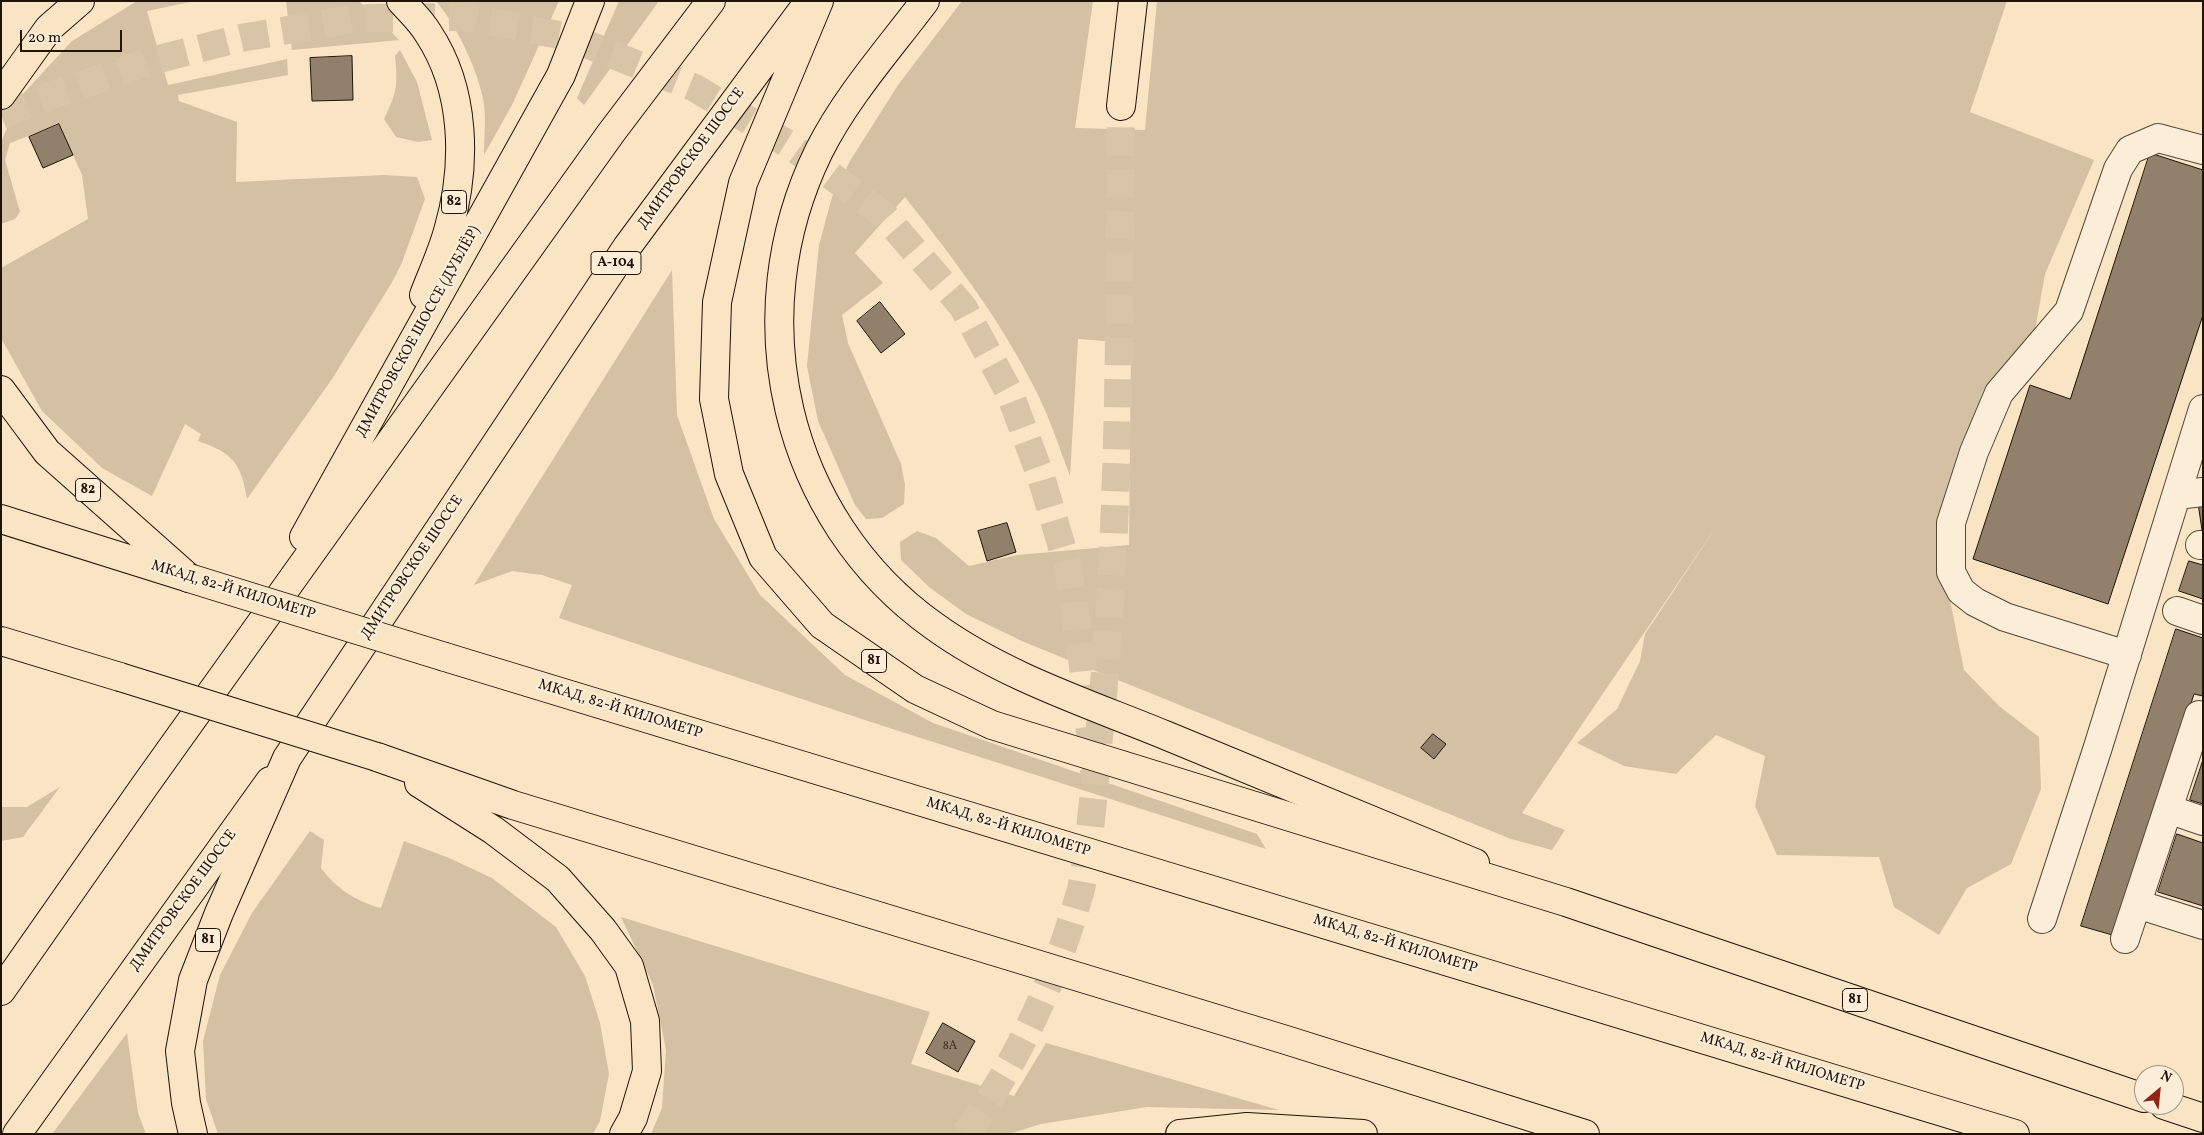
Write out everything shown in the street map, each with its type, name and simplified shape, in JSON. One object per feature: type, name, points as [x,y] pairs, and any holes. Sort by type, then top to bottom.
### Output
[{"type":"main road","points":[[1,95],[50,28],[80,1]]},
{"type":"main road","name":"82","points":[[378,405],[448,231],[457,184],[461,138],[455,100],[447,68],[428,32],[401,1]]},
{"type":"main road","name":"ДМИТРОВСКОЕ ШОССЕ (ДУБЛЁР)","points":[[236,658],[561,75],[590,1]]},
{"type":"main road","points":[[1,990],[612,133],[712,1]]},
{"type":"main road","name":"ДМИТРОВСКОЕ ШОССЕ","points":[[17,1134],[287,758],[627,247],[808,1]]},
{"type":"main road","name":"81","points":[[819,1],[743,183],[717,302],[714,399],[729,474],[763,557],[822,625],[915,689],[992,725],[1566,902],[2134,1095]]},
{"type":"main road","points":[[925,1],[848,104],[820,151],[799,202],[784,252],[780,292],[779,348],[786,394],[798,445],[818,492],[840,529],[866,564],[903,601],[933,626],[981,657],[1048,688],[1320,798],[1566,902]]},
{"type":"main road","points":[[1121,106],[1133,1]]},
{"type":"main road","name":"82","points":[[1,390],[47,452],[189,578]]},
{"type":"main road","name":"МКАД, 82-Й КИЛОМЕТР","points":[[1,519],[445,657],[2015,1134]]},
{"type":"main road","points":[[1,640],[377,757],[513,805],[1276,1037],[1584,1134]]},
{"type":"main road","points":[[377,757],[492,830],[558,879],[603,930],[629,966],[645,1021],[647,1071],[633,1118],[624,1134]]},
{"type":"main road","name":"81","points":[[193,1134],[186,1103],[180,1051],[193,980],[219,913],[287,758]]},
{"type":"main road","points":[[2184,1112],[2203,1118]]},
{"type":"main road","points":[[1180,1134],[1247,1128],[1363,1134]]},
{"type":"lane","points":[[2127,655],[2005,617],[1975,602],[1961,591],[1951,572],[1952,523],[1974,452],[2000,393],[2069,311],[2118,169],[2130,150],[2158,138],[2203,150]]},
{"type":"lane","points":[[2042,919],[2127,655],[2190,493],[2203,409]]},
{"type":"lane","points":[[2177,611],[2203,620]]},
{"type":"lane","points":[[2125,939],[2198,715],[2203,716]]},
{"type":"lane","points":[[2168,809],[2203,821]]},
{"type":"lane","points":[[2137,904],[2203,925]]},
{"type":"shaded area","points":[[137,1],[195,1],[147,11],[168,85],[287,59],[288,75],[178,95],[179,101],[237,122],[236,182],[384,175],[417,177],[425,199],[401,265],[391,284],[332,379],[247,499],[242,476],[233,461],[220,450],[198,441],[201,434],[185,424],[152,496],[102,468],[42,411],[1,338],[1,268],[88,219],[82,175],[59,124],[10,143],[5,160],[20,212],[15,219],[1,224],[1,142],[21,96],[72,41]]},
{"type":"shaded area","points":[[286,1],[358,1],[370,9],[399,40],[292,50]]},
{"type":"shaded area","points":[[436,1],[559,1],[513,103],[484,155],[485,110],[477,78],[459,36]]},
{"type":"shaded area","points":[[619,1],[659,1],[584,105],[577,98]]},
{"type":"shaded area","points":[[962,1],[1093,1],[1075,128],[1145,130],[1157,1],[2007,1],[1970,112],[2094,160],[2045,274],[2035,330],[2001,372],[1939,514],[1943,565],[1964,670],[1999,706],[2039,737],[2041,789],[2011,864],[1967,888],[1939,935],[1894,907],[1879,857],[1777,855],[1755,806],[1765,756],[1716,735],[1676,774],[1624,766],[1577,743],[1617,709],[1640,661],[1645,634],[1720,521],[1522,813],[1565,830],[1552,850],[1511,839],[1024,642],[966,614],[929,587],[901,560],[900,542],[917,531],[936,538],[969,566],[1017,555],[1129,545],[1131,343],[1078,339],[1070,476],[1043,405],[1009,342],[977,292],[905,197],[855,253],[883,283],[842,315],[848,343],[901,464],[905,485],[904,504],[882,518],[866,519],[855,505],[818,421],[807,366],[819,245],[832,197],[850,161],[898,85]]},
{"type":"shaded area","points":[[400,50],[417,82],[432,140],[418,142],[396,137],[384,119],[396,89],[395,56]]},
{"type":"shaded area","points":[[672,270],[677,415],[714,519],[760,595],[845,675],[933,723],[1257,834],[1266,849],[871,722],[559,618],[572,585],[542,575],[512,571],[474,585]]},
{"type":"shaded area","points":[[60,787],[23,837],[1,841],[1,807],[27,807]]},
{"type":"shaded area","points":[[310,831],[324,840],[321,868],[340,888],[363,902],[381,908],[404,841],[449,858],[492,878],[556,927],[585,976],[600,1023],[609,1074],[600,1121],[593,1134],[218,1134],[206,1099],[203,1041],[220,975],[252,913]]},
{"type":"shaded area","points":[[621,917],[930,1012],[911,1064],[1014,1096],[1046,1043],[1279,1110],[1147,1107],[1041,1124],[1009,1134],[651,1134],[662,1108],[666,1050],[653,985]]},
{"type":"shaded area","points":[[127,1033],[138,1113],[146,1134],[52,1134]]},
{"type":"building","points":[[352,56],[353,100],[312,101],[310,58]]},
{"type":"building","points":[[59,124],[73,155],[43,168],[29,137]]},
{"type":"building","points":[[2150,153],[2203,170],[2203,315],[2108,604],[1973,559],[2030,385],[2070,399]]},
{"type":"building","points":[[880,302],[905,334],[881,353],[857,321]]},
{"type":"building","points":[[2203,502],[2203,537],[2198,503]]},
{"type":"building","points":[[1007,523],[1016,552],[987,561],[978,531]]},
{"type":"building","points":[[2189,561],[2203,565],[2203,599],[2179,591]]},
{"type":"building","points":[[2176,629],[2203,638],[2203,696],[2194,694],[2116,936],[2081,926]]},
{"type":"building","points":[[1433,734],[1446,744],[1434,759],[1421,748]]},
{"type":"building","points":[[2203,760],[2203,804],[2190,800]]},
{"type":"building","points":[[2177,834],[2203,843],[2203,906],[2158,892]]},
{"type":"building","points":[[943,1023],[975,1041],[958,1072],[926,1053]]},
{"type":"tunnel","points":[[1,115],[49,96],[151,61],[241,38],[359,18],[466,17],[569,37],[695,88],[788,144],[884,215],[963,307],[1010,394],[1041,477],[1068,567],[1082,658],[1095,779]]},
{"type":"tunnel","points":[[965,1134],[1001,1080],[1032,1020],[1059,958],[1070,927],[1084,873],[1091,824],[1108,640],[1116,488],[1121,106]]}]
